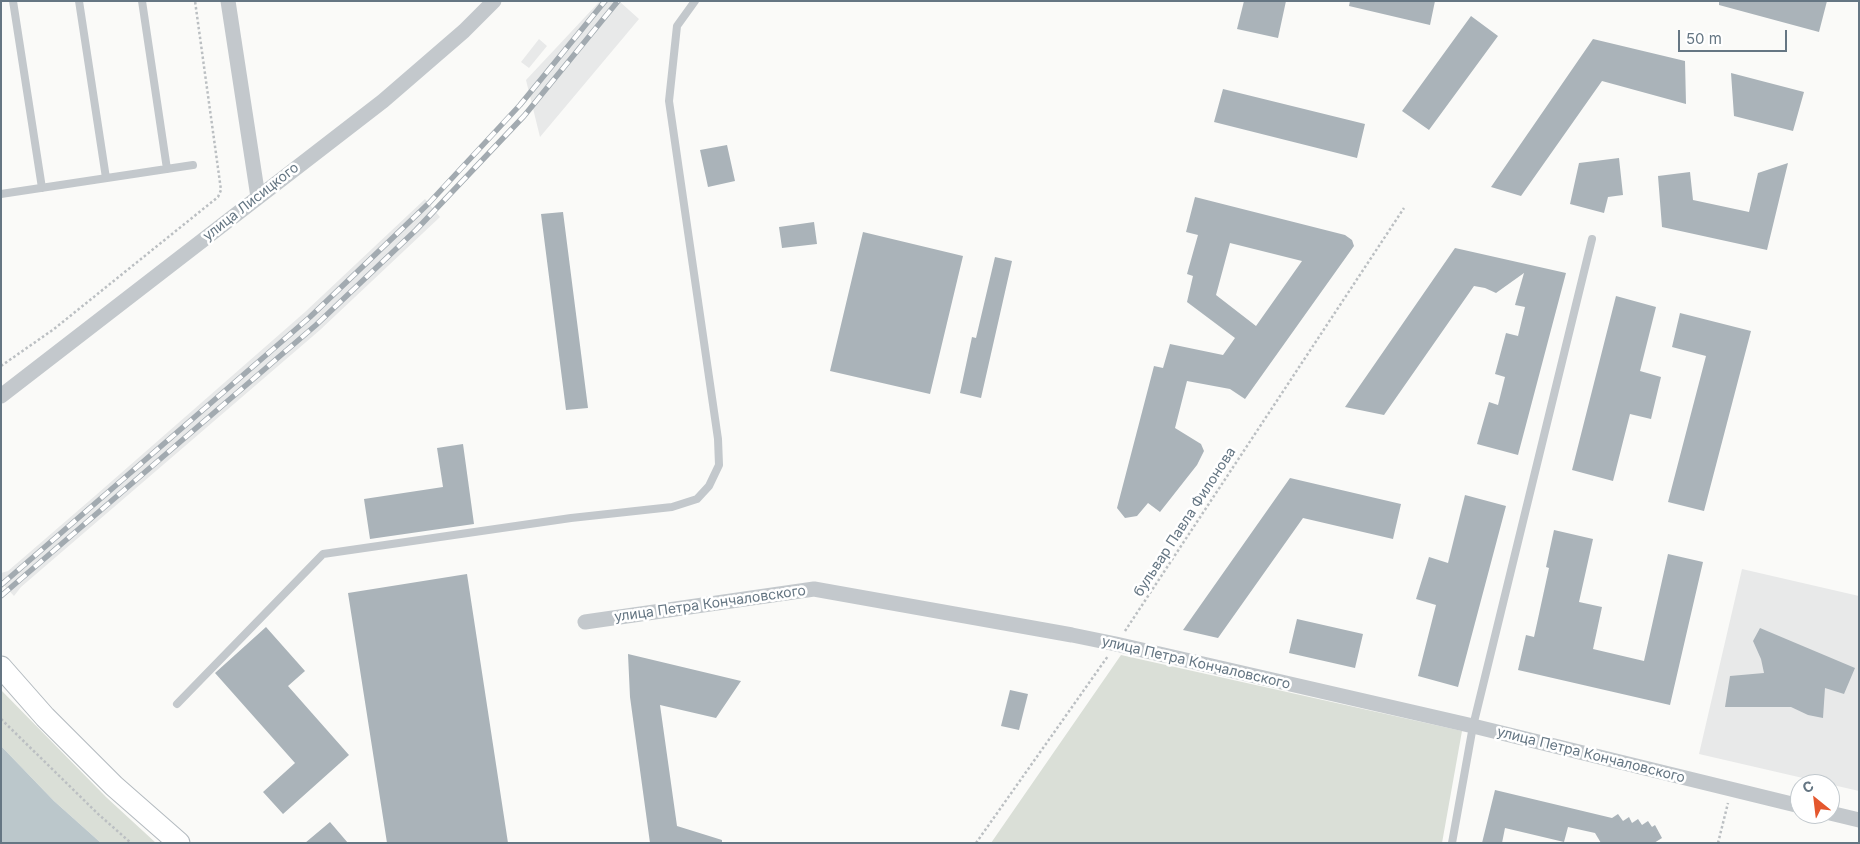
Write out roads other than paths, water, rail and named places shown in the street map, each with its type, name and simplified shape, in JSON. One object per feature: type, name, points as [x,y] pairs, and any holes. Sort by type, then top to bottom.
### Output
[{"type":"main road","points":[[1,667],[45,717],[114,786],[179,843]]},
{"type":"street","points":[[228,1],[258,197]]},
{"type":"street","name":"улица Лисицкого","points":[[1,396],[383,101],[464,31],[494,1]]},
{"type":"street","name":"улица Петра Кончаловского","points":[[586,622],[814,589],[1116,644],[1473,726],[1790,804]]},
{"type":"street","points":[[1840,815],[1859,820]]},
{"type":"lane","points":[[13,1],[42,188]]},
{"type":"lane","points":[[79,1],[106,178]]},
{"type":"lane","points":[[142,1],[167,169]]},
{"type":"lane","points":[[177,704],[323,554],[571,518],[672,507],[697,500],[709,486],[719,466],[718,439],[669,101],[677,26],[695,1]]},
{"type":"lane","points":[[1,194],[193,165]]},
{"type":"lane","points":[[1452,843],[1473,726],[1592,239]]},
{"type":"railway","points":[[1,585],[310,317],[429,203],[520,105],[605,1]]},
{"type":"railway","points":[[1,596],[316,325],[416,230],[524,116],[618,1]]}]
